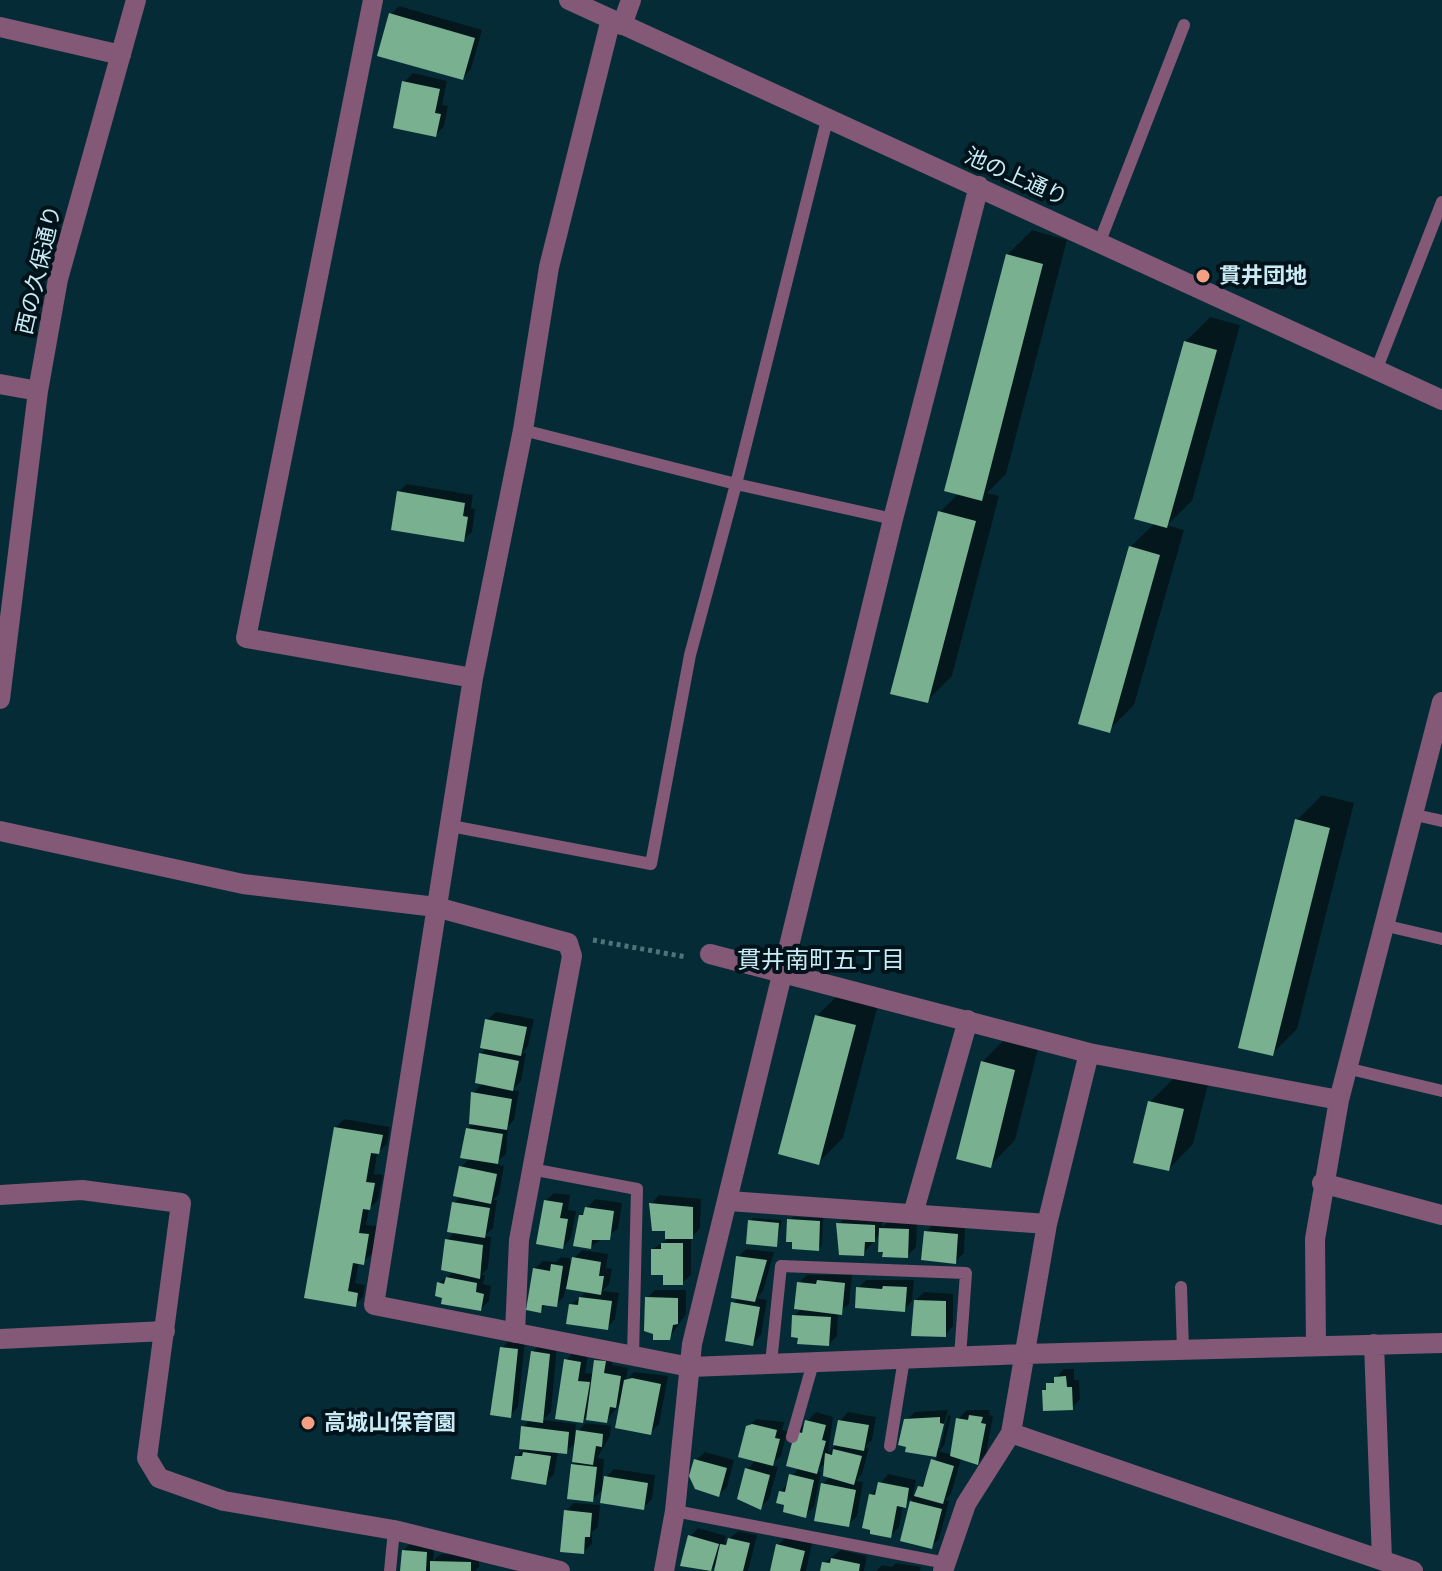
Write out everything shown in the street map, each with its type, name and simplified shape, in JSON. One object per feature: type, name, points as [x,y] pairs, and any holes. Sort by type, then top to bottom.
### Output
[{"type":"street","name":"西の久保通り","points":[[0,699],[38,391],[58,279],[136,0]]},
{"type":"street","points":[[373,0],[246,638],[473,678]]},
{"type":"street","name":"池の上通り","points":[[569,0],[1442,400]]},
{"type":"street","points":[[631,0],[616,22],[549,267],[523,430],[473,678],[374,1305],[690,1367],[1442,1343]]},
{"type":"street","points":[[0,27],[121,55]]},
{"type":"street","points":[[664,1571],[675,1511],[692,1344],[893,519],[979,186]]},
{"type":"street","points":[[0,384],[38,391]]},
{"type":"street","points":[[1316,1346],[1315,1239],[1322,1183],[1346,1068],[1442,702]]},
{"type":"street","points":[[0,831],[243,884],[436,907],[568,943],[572,956],[556,1056],[519,1240],[515,1333]]},
{"type":"street","points":[[710,954],[785,971],[1089,1053],[1339,1100]]},
{"type":"street","points":[[913,1214],[968,1020]]},
{"type":"street","points":[[944,1567],[966,1504],[1011,1433],[1047,1224],[1089,1053]]},
{"type":"street","points":[[1322,1183],[1442,1215]]},
{"type":"street","points":[[0,1195],[82,1190],[181,1203],[147,1458],[159,1478],[224,1501],[394,1530],[492,1562],[560,1571]]},
{"type":"street","points":[[729,1201],[1047,1224]]},
{"type":"street","points":[[0,1339],[165,1331]]},
{"type":"street","points":[[1374,1344],[1382,1560]]},
{"type":"street","points":[[1011,1433],[1413,1571]]},
{"type":"lane","points":[[1100,241],[1184,25]]},
{"type":"lane","points":[[451,826],[651,864],[690,655],[827,120]]},
{"type":"lane","points":[[1377,368],[1442,202]]},
{"type":"lane","points":[[523,430],[736,484],[893,519]]},
{"type":"lane","points":[[1411,814],[1442,821]]},
{"type":"lane","points":[[1383,925],[1442,939]]},
{"type":"lane","points":[[1346,1068],[1442,1091]]},
{"type":"lane","points":[[531,1169],[637,1189],[633,1356]]},
{"type":"lane","points":[[771,1363],[781,1266],[966,1273],[960,1357]]},
{"type":"lane","points":[[1181,1287],[1183,1350]]},
{"type":"lane","points":[[890,1446],[904,1359]]},
{"type":"lane","points":[[792,1437],[813,1363]]},
{"type":"lane","points":[[675,1511],[944,1567]]},
{"type":"lane","points":[[390,1571],[394,1530]]},
{"type":"path","points":[[568,943],[584,939],[699,959],[710,954]]},
{"type":"building","points":[[389,13],[475,38],[463,80],[377,56]]},
{"type":"building","points":[[402,81],[440,89],[435,113],[441,114],[436,137],[393,128]]},
{"type":"building","points":[[1006,254],[1043,264],[982,501],[944,491]]},
{"type":"building","points":[[1184,341],[1217,350],[1167,528],[1134,519]]},
{"type":"building","points":[[397,491],[465,503],[463,516],[468,517],[464,542],[391,530]]},
{"type":"building","points":[[938,511],[976,521],[928,703],[890,694]]},
{"type":"building","points":[[1129,546],[1160,555],[1110,733],[1078,724]]},
{"type":"building","points":[[1295,819],[1330,828],[1273,1056],[1238,1048]]},
{"type":"building","points":[[815,1015],[856,1025],[819,1165],[778,1154]]},
{"type":"building","points":[[485,1019],[527,1027],[521,1056],[480,1048]]},
{"type":"building","points":[[479,1053],[519,1061],[513,1091],[475,1083]]},
{"type":"building","points":[[981,1061],[1015,1070],[991,1168],[956,1159]]},
{"type":"building","points":[[471,1092],[512,1099],[507,1130],[469,1124]]},
{"type":"building","points":[[1148,1101],[1184,1109],[1169,1171],[1133,1163]]},
{"type":"building","points":[[334,1127],[383,1135],[379,1154],[371,1153],[366,1182],[375,1183],[370,1210],[363,1209],[359,1233],[369,1234],[364,1265],[353,1263],[348,1291],[358,1293],[356,1307],[304,1298]]},
{"type":"building","points":[[466,1128],[503,1134],[498,1164],[460,1158]]},
{"type":"building","points":[[459,1166],[497,1174],[491,1204],[453,1196]]},
{"type":"building","points":[[544,1200],[563,1203],[560,1218],[568,1219],[563,1249],[536,1244]]},
{"type":"building","points":[[452,1202],[490,1208],[485,1238],[447,1232]]},
{"type":"building","points":[[649,1203],[693,1207],[693,1239],[665,1239],[665,1231],[652,1231]]},
{"type":"building","points":[[585,1207],[614,1211],[610,1240],[592,1240],[591,1249],[573,1246],[579,1215],[583,1215]]},
{"type":"building","points":[[787,1219],[820,1221],[819,1251],[792,1249],[792,1242],[786,1242]]},
{"type":"building","points":[[748,1220],[779,1223],[777,1247],[746,1244]]},
{"type":"building","points":[[836,1223],[875,1225],[875,1242],[865,1242],[864,1256],[839,1255]]},
{"type":"building","points":[[879,1228],[909,1229],[908,1258],[882,1257],[883,1252],[878,1252]]},
{"type":"building","points":[[924,1231],[958,1234],[956,1264],[921,1260]]},
{"type":"building","points":[[445,1239],[483,1245],[480,1279],[441,1270]]},
{"type":"building","points":[[661,1243],[683,1243],[683,1285],[663,1285],[663,1275],[651,1275],[651,1249],[661,1249]]},
{"type":"building","points":[[736,1256],[767,1260],[755,1302],[731,1298]]},
{"type":"building","points":[[572,1257],[601,1262],[599,1276],[604,1276],[601,1295],[566,1289]]},
{"type":"building","points":[[551,1264],[563,1266],[557,1307],[542,1305],[541,1313],[526,1310],[533,1268],[550,1271]]},
{"type":"building","points":[[446,1277],[477,1283],[476,1292],[484,1294],[481,1311],[441,1304],[442,1298],[435,1296],[437,1282],[444,1284]]},
{"type":"building","points":[[817,1280],[845,1283],[842,1315],[794,1309],[797,1282],[816,1284]]},
{"type":"building","points":[[883,1286],[907,1287],[905,1312],[855,1308],[856,1287],[882,1289]]},
{"type":"building","points":[[579,1297],[612,1301],[608,1330],[566,1324],[569,1304],[578,1305]]},
{"type":"building","points":[[645,1297],[678,1298],[678,1324],[673,1325],[670,1340],[653,1340],[653,1334],[644,1331]]},
{"type":"building","points":[[914,1300],[946,1301],[946,1337],[911,1336]]},
{"type":"building","points":[[731,1302],[760,1307],[753,1346],[725,1341]]},
{"type":"building","points":[[792,1315],[831,1317],[829,1346],[797,1344],[798,1338],[791,1337]]},
{"type":"building","points":[[500,1347],[518,1349],[511,1418],[490,1415]]},
{"type":"building","points":[[531,1351],[550,1354],[543,1423],[521,1420]]},
{"type":"building","points":[[564,1359],[581,1362],[578,1381],[590,1382],[583,1423],[555,1419]]},
{"type":"building","points":[[594,1360],[606,1361],[604,1373],[621,1376],[616,1408],[610,1407],[607,1423],[586,1420]]},
{"type":"building","points":[[1066,1376],[1067,1387],[1072,1387],[1073,1410],[1043,1411],[1042,1390],[1046,1390],[1046,1383],[1054,1383],[1054,1377]]},
{"type":"building","points":[[632,1378],[661,1384],[651,1435],[615,1428],[624,1380]]},
{"type":"building","points":[[969,1415],[983,1417],[981,1423],[986,1424],[978,1465],[950,1456],[956,1418],[968,1420]]},
{"type":"building","points":[[940,1417],[940,1423],[944,1424],[936,1457],[905,1452],[906,1447],[898,1445],[904,1419]]},
{"type":"building","points":[[805,1420],[826,1425],[822,1440],[826,1441],[817,1474],[786,1466],[795,1431],[802,1433]]},
{"type":"building","points":[[838,1420],[869,1425],[864,1451],[833,1445]]},
{"type":"building","points":[[752,1424],[777,1430],[775,1438],[780,1439],[773,1466],[738,1457],[746,1426]]},
{"type":"building","points":[[521,1426],[569,1432],[567,1454],[519,1449]]},
{"type":"building","points":[[576,1430],[603,1434],[602,1447],[596,1446],[593,1465],[572,1462]]},
{"type":"building","points":[[833,1449],[862,1456],[854,1485],[823,1476],[825,1453],[832,1455]]},
{"type":"building","points":[[523,1452],[551,1456],[546,1485],[511,1479],[515,1456],[522,1456]]},
{"type":"building","points":[[694,1459],[727,1468],[719,1497],[695,1489],[689,1476]]},
{"type":"building","points":[[931,1459],[954,1466],[943,1504],[914,1496],[918,1486],[923,1487]]},
{"type":"building","points":[[571,1464],[597,1467],[593,1502],[567,1499]]},
{"type":"building","points":[[745,1468],[770,1475],[761,1510],[737,1499]]},
{"type":"building","points":[[789,1474],[814,1480],[806,1518],[783,1512],[784,1505],[776,1503],[779,1491],[785,1492]]},
{"type":"building","points":[[604,1476],[648,1483],[644,1510],[600,1503]]},
{"type":"building","points":[[878,1482],[909,1488],[906,1508],[897,1506],[891,1538],[870,1534],[870,1530],[862,1528],[869,1494],[875,1495]]},
{"type":"building","points":[[821,1483],[856,1490],[849,1527],[814,1521]]},
{"type":"building","points":[[910,1501],[942,1509],[932,1549],[900,1541]]},
{"type":"building","points":[[564,1510],[592,1513],[590,1537],[585,1537],[584,1554],[560,1552]]},
{"type":"building","points":[[688,1535],[719,1544],[711,1571],[680,1566]]},
{"type":"building","points":[[728,1538],[750,1543],[743,1571],[714,1571],[720,1544],[726,1545]]},
{"type":"building","points":[[776,1544],[805,1551],[800,1571],[770,1571]]},
{"type":"building","points":[[402,1550],[427,1552],[426,1571],[400,1571]]},
{"type":"building","points":[[831,1558],[860,1564],[859,1571],[820,1571],[822,1562],[830,1563]]},
{"type":"building","points":[[430,1561],[471,1562],[471,1571],[430,1571]]},
{"type":"place","name":"貫井団地","points":[[1203,276]]},
{"type":"place","name":"高城山保育園","points":[[308,1423]]},
{"type":"district","name":"貫井南町五丁目","points":[[821,960]]}]
